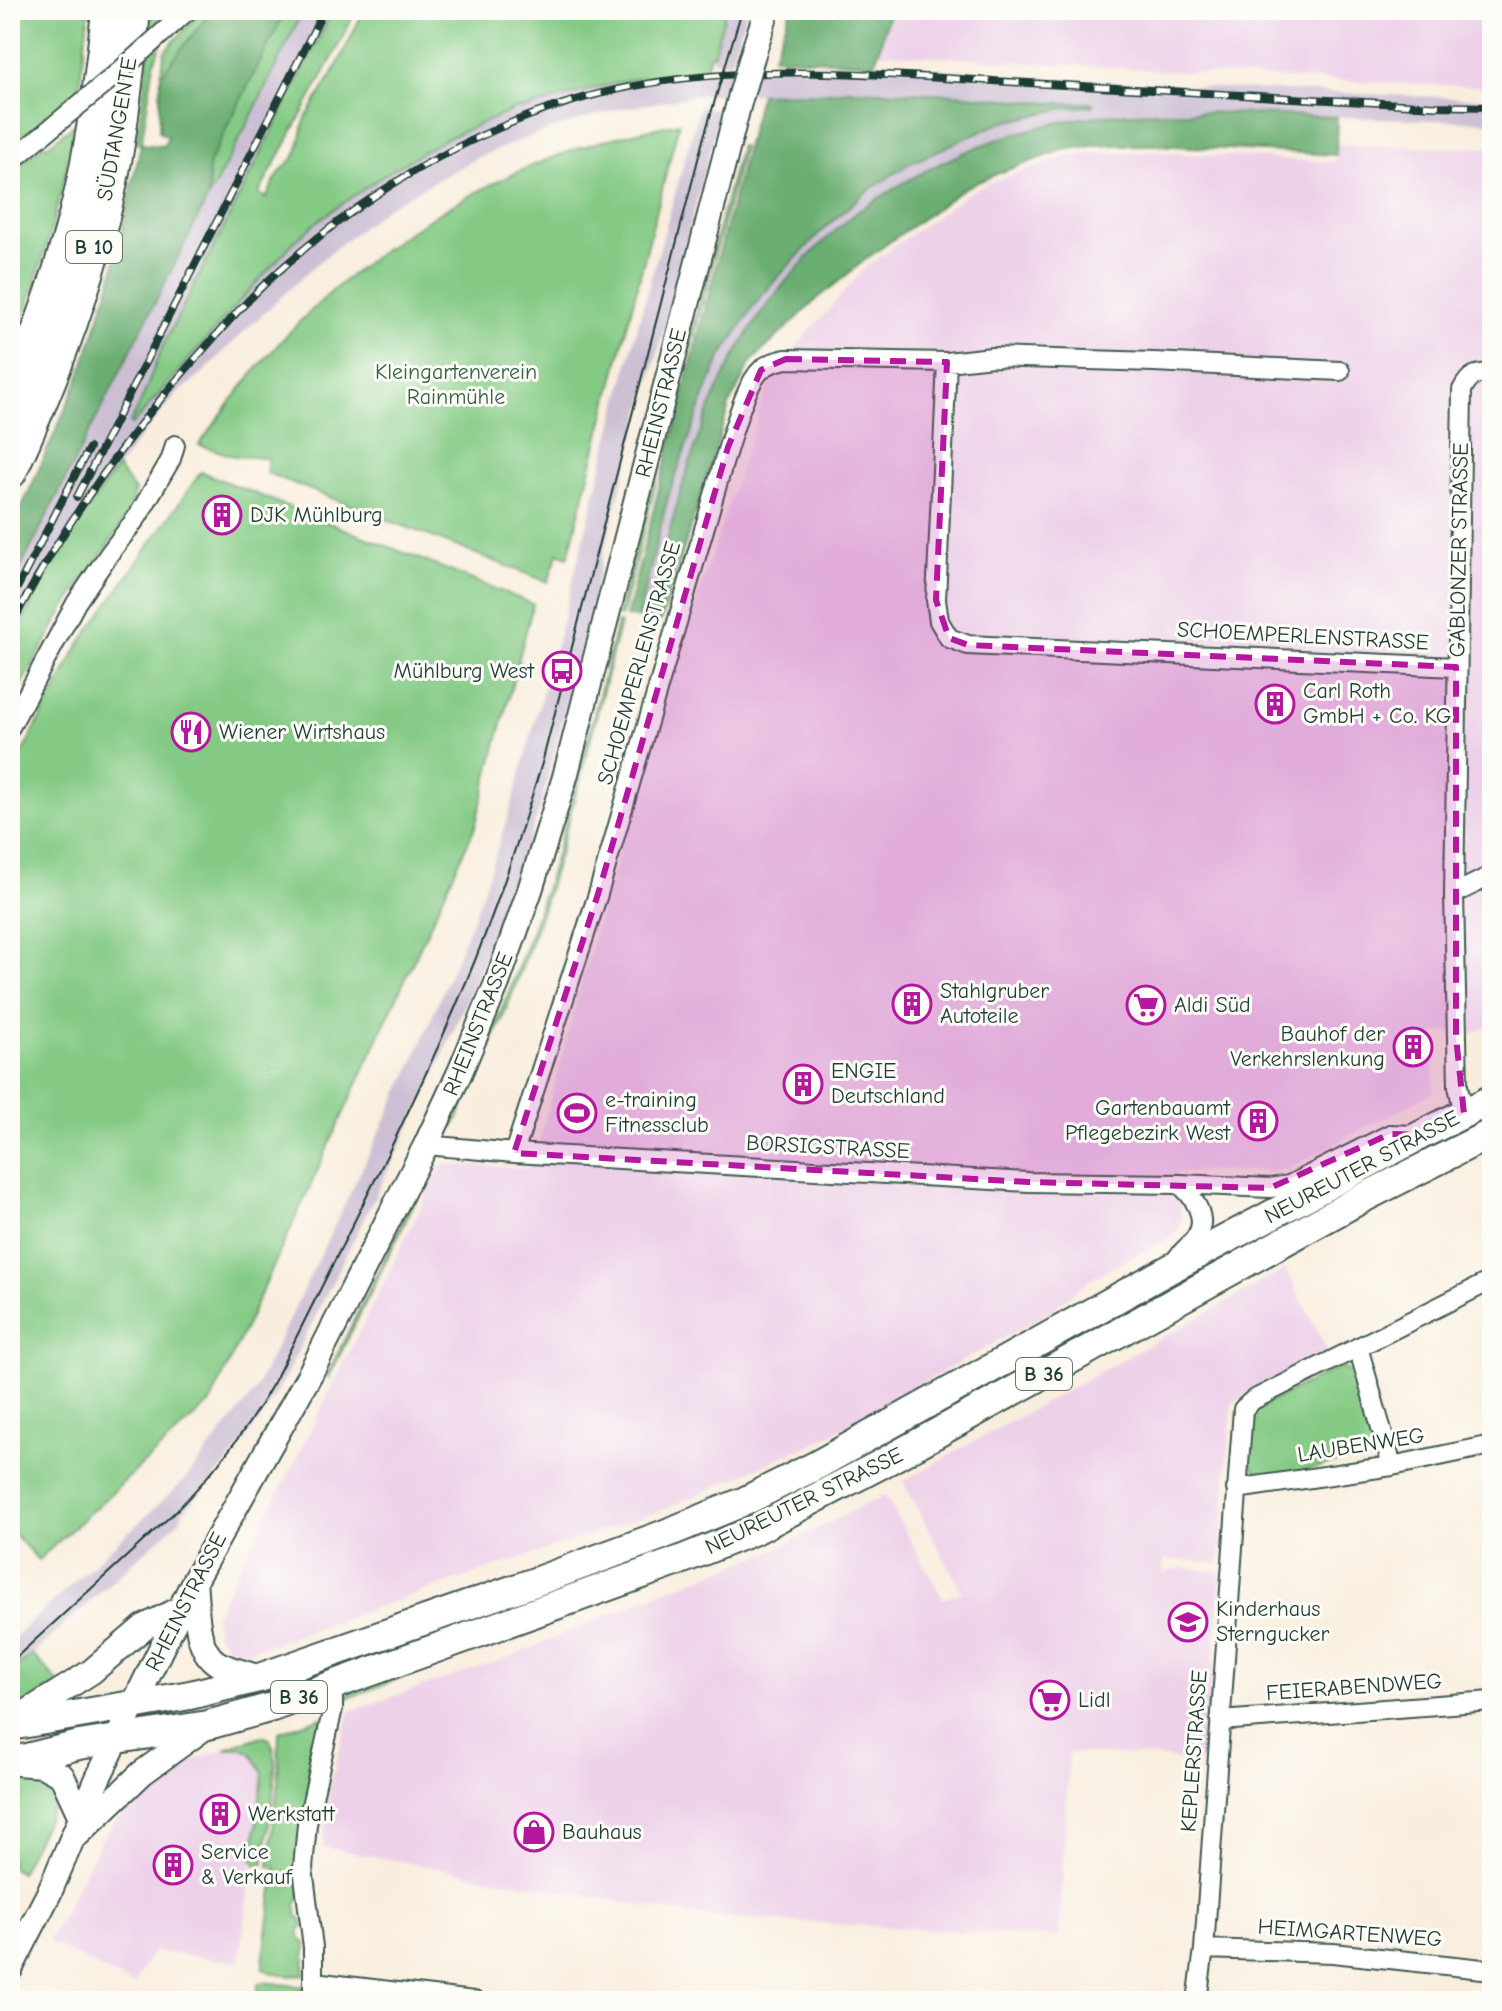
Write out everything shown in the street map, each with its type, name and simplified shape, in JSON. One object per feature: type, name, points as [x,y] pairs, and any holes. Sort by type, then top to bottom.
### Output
[{"type":"highway","name":"SÜDTANGENTE","points":[[10,402],[33,350],[63,259],[86,170],[101,81],[108,10]]},
{"type":"highway","name":"SÜDTANGENTE","points":[[10,472],[57,362],[95,247],[114,163],[134,10]]},
{"type":"main road","name":"RHEINSTRASSE","points":[[10,1969],[49,1893],[117,1740],[194,1581],[310,1374],[426,1145],[497,983],[560,791],[741,95],[767,10]]},
{"type":"main road","name":"NEUREUTER STRASSE","points":[[10,1724],[219,1689],[259,1678],[532,1583],[743,1502],[817,1465],[1168,1270],[1492,1099]]},
{"type":"main road","name":"GABLONZER STRASSE","points":[[1464,1114],[1484,1136]]},
{"type":"main road","name":"NEUREUTER STRASSE","points":[[10,1762],[66,1748],[208,1725],[272,1707],[659,1569],[755,1530],[894,1457],[1359,1200],[1484,1136]]},
{"type":"main road","points":[[194,1581],[200,1638],[205,1651],[223,1666],[259,1678]]},
{"type":"main road","points":[[10,1724],[91,1672],[144,1627],[180,1609]]},
{"type":"main road","points":[[10,1762],[42,1765],[62,1776],[77,1828],[142,1773],[208,1725]]},
{"type":"street","points":[[13,159],[188,10]]},
{"type":"street","name":"SCHOEMPERLENSTRASSE","points":[[514,1153],[598,894],[728,447],[741,408],[757,375],[769,364],[786,359],[947,362],[992,357],[1340,371]]},
{"type":"street","name":"SCHOEMPERLENSTRASSE","points":[[947,362],[936,600],[939,621],[949,638],[968,645],[1456,667]]},
{"type":"street","name":"GABLONZER STRASSE","points":[[1464,1114],[1457,1078],[1454,894],[1462,390],[1467,379],[1484,373]]},
{"type":"street","points":[[10,727],[76,603],[138,516],[171,459],[175,445]]},
{"type":"street","points":[[1454,894],[1492,875]]},
{"type":"street","name":"BORSIGSTRASSE","points":[[426,1145],[514,1153],[1028,1182],[1270,1188],[1289,1185],[1390,1134],[1421,1135]]},
{"type":"street","points":[[1168,1270],[1194,1240],[1200,1228],[1199,1209],[1189,1192],[1179,1184]]},
{"type":"street","points":[[1392,1466],[1358,1347],[1492,1280]]},
{"type":"street","name":"KEPLERSTRASSE","points":[[1197,2001],[1204,1949],[1243,1409],[1253,1400],[1358,1347]]},
{"type":"street","name":"LAUBENWEG","points":[[1236,1489],[1392,1466],[1492,1445]]},
{"type":"street","points":[[333,1685],[333,1708],[307,1824],[303,1868],[313,1947],[313,1992],[474,2001]]},
{"type":"street","name":"FEIERABENDWEG","points":[[1220,1721],[1492,1701]]},
{"type":"street","name":"HEIMGARTENWEG","points":[[1204,1949],[1333,1953],[1492,1970]]},
{"type":"highlighted area","points":[[786,359],[947,362],[936,600],[949,638],[968,645],[1456,667],[1456,1037],[1464,1114],[1421,1135],[1390,1134],[1270,1188],[1028,1182],[514,1153],[598,894],[728,447],[761,370]]},
{"type":"shaded area","points":[[303,10],[333,10],[157,357],[132,425],[294,242],[363,188],[447,138],[516,109],[618,82],[684,71],[806,64],[945,69],[1236,89],[1492,99],[1492,122],[1198,112],[1105,115],[963,152],[914,176],[859,211],[811,255],[773,299],[741,346],[714,398],[689,470],[648,620],[638,618],[668,497],[695,418],[720,359],[755,304],[777,278],[862,195],[907,165],[1001,123],[1065,108],[1093,106],[1092,103],[851,90],[698,95],[616,110],[526,138],[479,157],[387,207],[320,261],[201,375],[179,392],[136,442],[66,540],[10,644],[10,589]]},
{"type":"shaded area","points":[[726,10],[747,10],[730,62],[712,60]]},
{"type":"shaded area","points":[[892,10],[1492,10],[1492,87],[1297,79],[879,53]]},
{"type":"shaded area","points":[[700,106],[720,110],[540,808],[499,925],[429,1088],[279,1389],[261,1418],[207,1487],[183,1511],[181,1519],[10,1674],[10,1641],[182,1483],[253,1394],[412,1065],[478,906],[513,801],[564,616],[638,324]]},
{"type":"shaded area","points":[[1336,144],[1492,147],[1492,1024],[1474,1033],[1434,1033],[1434,1092],[1285,1170],[1176,1172],[1181,1217],[1178,1231],[1170,1238],[1091,1278],[1048,1313],[817,1442],[660,1511],[246,1652],[229,1648],[217,1634],[215,1616],[285,1482],[442,1164],[532,1168],[593,940],[671,678],[768,385],[785,372],[795,348],[867,266],[967,194],[988,183],[1066,157],[1092,153],[1155,152],[1335,162]]},
{"type":"shaded area","points":[[1286,1269],[1328,1352],[1232,1403],[1220,1563],[1164,1559],[1163,1574],[1181,1568],[1221,1571],[1206,1763],[1149,1756],[1069,1753],[1059,1937],[698,1916],[323,1847],[331,1781],[350,1711],[513,1656],[659,1593],[772,1551],[885,1495],[943,1599],[962,1592],[903,1481]]},
{"type":"shaded area","points":[[225,1749],[243,1749],[251,1753],[263,1772],[240,1962],[153,1951],[134,1985],[48,1942],[102,1838],[120,1817],[153,1782],[186,1763]]},
{"type":"green space","points":[[10,10],[89,10],[78,98],[10,152]]},
{"type":"green space","points":[[152,10],[158,10],[163,33],[154,63],[141,144],[136,143]]},
{"type":"green space","points":[[203,10],[212,10],[161,75],[165,51]]},
{"type":"green space","points":[[212,10],[286,10],[209,163],[208,198],[10,589],[10,528],[79,378],[93,337],[111,281],[141,144],[163,146],[168,137],[159,132],[161,75]]},
{"type":"green space","points":[[303,10],[208,198],[209,163],[285,11]]},
{"type":"green space","points":[[333,10],[356,10],[259,193],[266,199],[275,180],[295,156],[306,118],[337,66],[364,10],[726,10],[705,71],[638,78],[516,109],[447,138],[387,173],[320,219],[294,242],[238,303],[132,425],[130,423],[162,349]]},
{"type":"green space","points":[[791,10],[890,10],[875,64],[773,57]]},
{"type":"green space","points":[[851,90],[955,94],[1048,103],[1093,103],[1093,106],[1065,108],[1001,123],[907,165],[862,195],[777,278],[755,304],[720,359],[668,497],[638,618],[626,617],[760,94]]},
{"type":"green space","points":[[1198,112],[1337,117],[1336,155],[1157,145],[1098,145],[1063,150],[966,187],[818,298],[751,362],[730,403],[661,621],[648,620],[685,478],[724,376],[765,308],[824,242],[859,210],[909,180],[956,156],[1006,137],[1097,116]]},
{"type":"green space","name":"Kleingartenverein Rainmühle","points":[[679,123],[568,557],[558,553],[548,582],[267,473],[267,458],[234,456],[199,445],[257,368],[298,323],[370,260],[409,232],[491,184],[535,165],[604,140]]},
{"type":"green space","points":[[75,124],[48,242],[10,356],[10,172]]},
{"type":"green space","points":[[740,146],[743,147],[621,617],[617,616]]},
{"type":"green space","points":[[117,467],[135,491],[128,515],[64,609],[10,705],[10,644],[66,540]]},
{"type":"green space","points":[[201,472],[533,604],[475,827],[211,1402],[38,1560],[10,1529],[10,776],[79,645]]},
{"type":"green space","points":[[617,623],[620,623],[561,848],[533,937],[495,1037],[454,1127],[452,1121],[506,999],[544,893],[571,804]]},
{"type":"green space","points":[[430,1165],[433,1165],[329,1377],[328,1373]]},
{"type":"green space","points":[[1339,1367],[1349,1372],[1355,1381],[1375,1446],[1371,1454],[1272,1479],[1261,1475],[1249,1460],[1248,1441],[1253,1410]]},
{"type":"green space","points":[[515,1631],[525,1632],[348,1698],[347,1695],[353,1690]]},
{"type":"green space","points":[[32,1654],[59,1683],[10,1713],[10,1674]]},
{"type":"green space","points":[[322,1717],[299,1901],[296,1904],[298,1917],[304,1926],[300,1929],[300,1940],[306,1943],[304,1974],[283,1975],[263,1968],[276,1867],[269,1866],[278,1782],[279,1732]]},
{"type":"green space","points":[[262,1736],[272,1744],[275,1767],[270,1822],[261,1866],[255,1864],[253,1859],[263,1772],[251,1753],[243,1749],[225,1749]]},
{"type":"green space","points":[[19,1770],[52,1780],[58,1798],[20,1873],[10,1867],[10,1772]]},
{"type":"green space","points":[[263,1982],[306,1987],[305,2001],[257,2001],[258,1985]]},
{"type":"tram line","points":[[10,1663],[175,1512],[241,1434],[274,1382],[396,1137],[442,1037],[496,904],[542,763],[703,140],[742,10]]},
{"type":"railway","points":[[77,497],[324,10]]},
{"type":"railway","points":[[22,605],[60,539],[124,446],[171,386],[259,289],[308,245],[393,184],[485,134],[533,114],[634,86],[681,79],[775,73],[869,74],[1492,107]]},
{"type":"railway","points":[[10,602],[89,448]]},
{"type":"railway","points":[[10,629],[26,597]]},
{"type":"place","name":"DJK Mühlburg","points":[[222,515]]},
{"type":"place","name":"Mühlburg West","points":[[562,671]]},
{"type":"place","name":"Carl Roth GmbH + Co. KG","points":[[1275,704]]},
{"type":"place","name":"Wiener Wirtshaus","points":[[191,732]]},
{"type":"place","name":"Stahlgruber Autoteile","points":[[912,1004]]},
{"type":"place","name":"Aldi Süd","points":[[1146,1005]]},
{"type":"place","name":"Bauhof der Verkehrslenkung","points":[[1413,1047]]},
{"type":"place","name":"ENGIE Deutschland","points":[[803,1084]]},
{"type":"place","name":"e-training Fitnessclub","points":[[577,1113]]},
{"type":"place","name":"Gartenbauamt Pflegebezirk West","points":[[1258,1121]]},
{"type":"place","name":"Kinderhaus Sterngucker","points":[[1188,1622]]},
{"type":"place","name":"Lidl","points":[[1050,1700]]},
{"type":"place","name":"Werkstatt","points":[[220,1814]]},
{"type":"place","name":"Bauhaus","points":[[534,1832]]},
{"type":"place","name":"Service & Verkauf","points":[[173,1865]]}]
